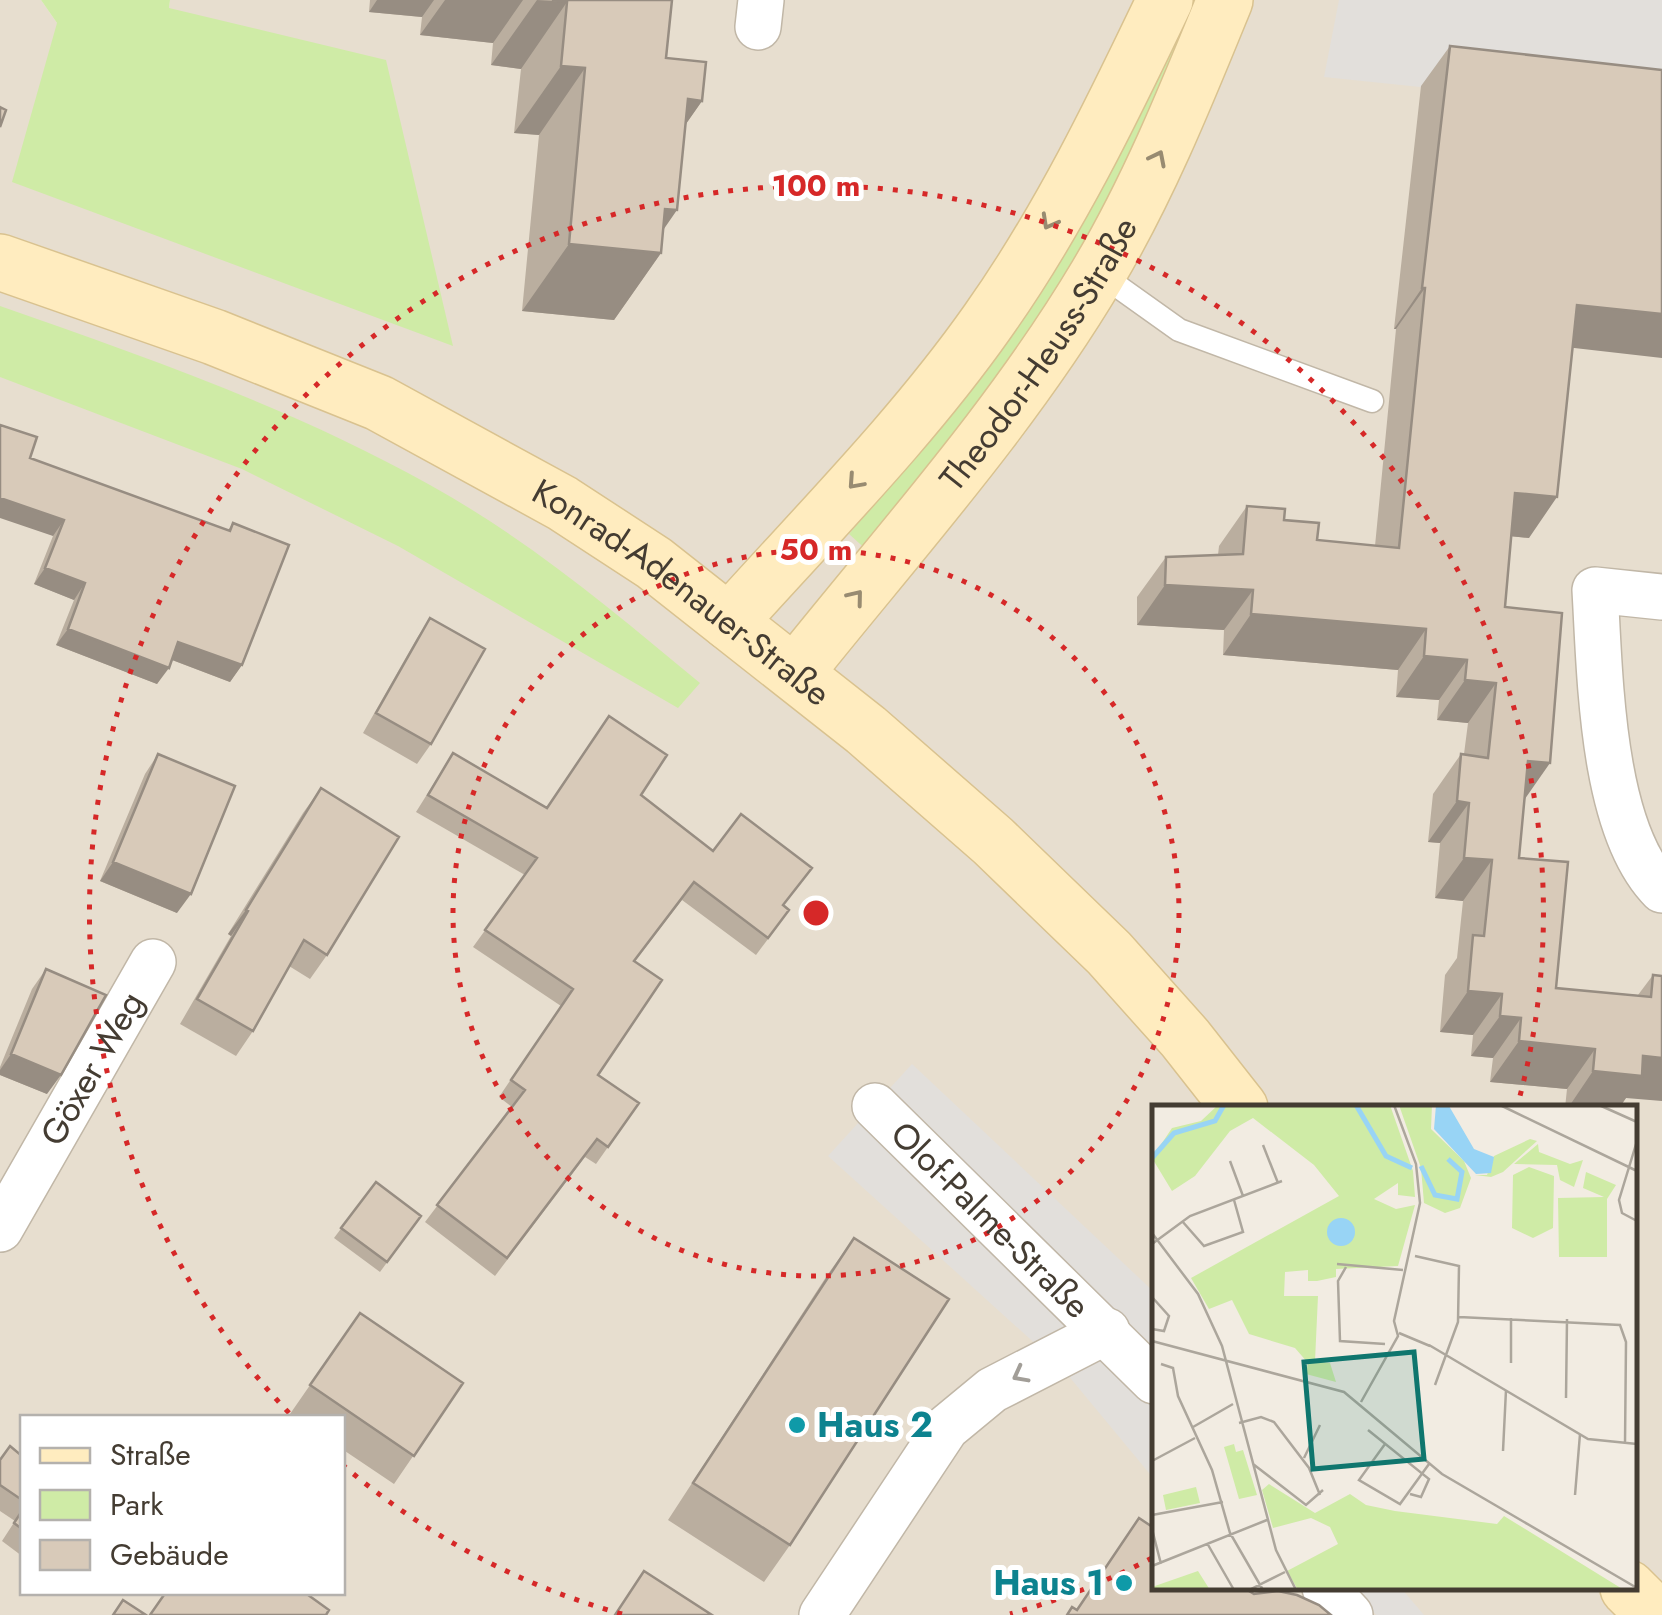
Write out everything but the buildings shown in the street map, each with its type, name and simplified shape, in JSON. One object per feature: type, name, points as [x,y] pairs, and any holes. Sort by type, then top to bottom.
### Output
[{"type":"main road","name":"Theodor-Heuss-Straße","points":[[730,622],[928,400],[989,320],[1039,241],[1114,107],[1166,0]]},
{"type":"main road","name":"Theodor-Heuss-Straße","points":[[794,673],[1024,384],[1098,273],[1170,134],[1225,0]]},
{"type":"main road","name":"Konrad-Adenauer-Straße","points":[[0,262],[232,344],[379,403],[562,503],[654,564],[866,730],[993,841],[1109,953],[1185,1038],[1238,1105]]},
{"type":"main road","points":[[1630,1590],[1655,1615]]},
{"type":"street","points":[[1662,597],[1595,590],[1612,786],[1637,856],[1662,890]]},
{"type":"street","name":"Göxer Weg","points":[[0,1229],[153,962]]},
{"type":"street","name":"Olof-Palme-Straße","points":[[875,1106],[1152,1378]]},
{"type":"street","name":"Olof-Palme-Straße","points":[[822,1615],[946,1428],[992,1390],[1108,1331]]},
{"type":"street","points":[[1327,1590],[1350,1615]]},
{"type":"lane","points":[[1098,273],[1179,330],[1372,400]]},
{"type":"shaded area","points":[[0,0],[41,0],[57,23],[169,8],[170,0],[1662,0],[1662,1615],[0,1615]]},
{"type":"shaded area","points":[[1339,0],[1662,0],[1662,112],[1324,77]]},
{"type":"shaded area","points":[[912,1064],[1152,1290],[1152,1477],[1062,1368],[828,1156]]},
{"type":"shaded area","points":[[1355,1590],[1403,1590],[1424,1615],[1376,1615]]},
{"type":"green space","points":[[41,0],[170,0],[169,8],[386,60],[453,346],[12,182],[57,23]]},
{"type":"green space","points":[[1183,0],[1211,0],[1088,267],[870,553],[849,534],[949,414]]},
{"type":"green space","points":[[0,306],[273,408],[430,485],[536,553],[700,683],[678,708],[398,546],[242,469],[0,377]]},
{"type":"place","name":"Haus 2","points":[[797,1425]]},
{"type":"place","name":"Haus 1","points":[[1124,1583]]}]
